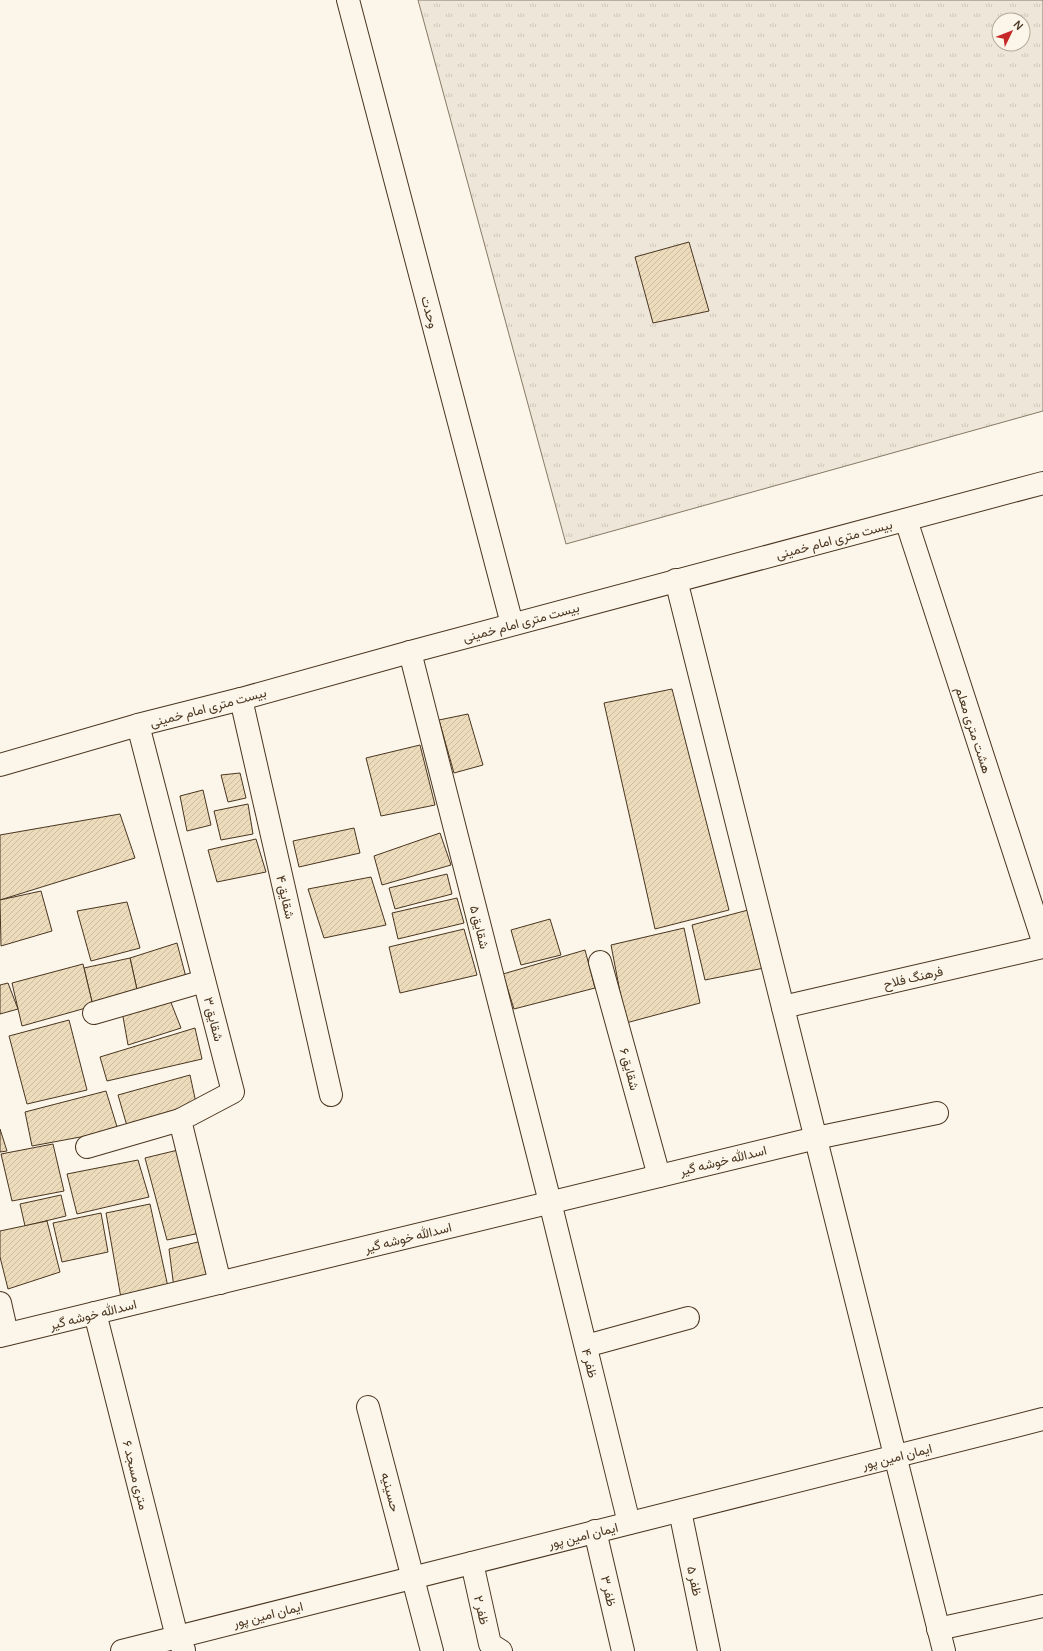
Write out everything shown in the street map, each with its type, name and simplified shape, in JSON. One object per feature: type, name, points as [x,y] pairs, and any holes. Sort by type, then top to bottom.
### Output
[{"type":"street","name":"وحدت","points":[[348,0],[512,624]]},
{"type":"street","name":"بیست متری امام خمینی","points":[[0,764],[138,725],[241,699],[512,624],[1043,483]]},
{"type":"street","name":"هشت متری معلم","points":[[906,520],[1043,941]]},
{"type":"street","points":[[676,580],[944,1651]]},
{"type":"street","name":"شقایق ۵","points":[[410,652],[550,1202]]},
{"type":"street","name":"شقایق ۴","points":[[241,699],[331,1095]]},
{"type":"street","name":"شقایق ۳","points":[[138,725],[233,1092],[180,1120]]},
{"type":"street","name":"فرهنگ فلاح","points":[[783,1007],[1043,947]]},
{"type":"street","name":"شقایق ۶","points":[[600,962],[659,1176]]},
{"type":"street","points":[[94,1013],[204,981]]},
{"type":"street","name":"اسدالله خوشه گیر","points":[[4,1335],[816,1138],[937,1113]]},
{"type":"street","points":[[88,1147],[180,1120],[220,1283]]},
{"type":"street","name":"ظفر ۴","points":[[550,1202],[629,1523]]},
{"type":"street","points":[[0,1303],[4,1335]]},
{"type":"street","name":"۶ متری مسجد","points":[[95,1313],[181,1644]]},
{"type":"street","points":[[586,1346],[688,1318]]},
{"type":"street","name":"حسینیه","points":[[368,1407],[432,1651]]},
{"type":"street","name":"ایمان امین پور","points":[[122,1651],[181,1644],[414,1578],[1043,1419]]},
{"type":"street","name":"ظفر ۵","points":[[680,1510],[709,1651]]},
{"type":"street","name":"ظفر ۳","points":[[596,1532],[623,1651]]},
{"type":"street","name":"ظفر ۲","points":[[472,1563],[490,1644],[501,1651]]},
{"type":"street","points":[[938,1629],[1043,1606]]},
{"type":"green space","points":[[418,0],[1043,0],[1043,411],[566,544]]},
{"type":"building","points":[[689,242],[709,311],[653,323],[635,257]]},
{"type":"building","points":[[672,689],[729,910],[655,929],[604,703]]},
{"type":"building","points":[[468,714],[483,765],[454,773],[439,720]]},
{"type":"building","points":[[420,745],[435,805],[381,816],[366,758]]},
{"type":"building","points":[[240,773],[246,798],[228,802],[221,775]]},
{"type":"building","points":[[203,790],[211,825],[187,831],[180,796]]},
{"type":"building","points":[[248,804],[253,834],[221,840],[214,811]]},
{"type":"building","points":[[120,814],[135,858],[0,900],[0,835]]},
{"type":"building","points":[[354,828],[360,853],[299,867],[293,841]]},
{"type":"building","points":[[440,833],[451,865],[382,885],[374,856]]},
{"type":"building","points":[[256,839],[266,872],[217,882],[208,850]]},
{"type":"building","points":[[447,874],[452,894],[395,909],[389,888]]},
{"type":"building","points":[[371,877],[386,925],[324,938],[308,889]]},
{"type":"building","points":[[41,891],[52,931],[1,946],[0,900]]},
{"type":"building","points":[[457,898],[464,923],[398,939],[392,913]]},
{"type":"building","points":[[127,902],[140,948],[91,961],[77,911]]},
{"type":"building","points":[[748,910],[764,968],[705,980],[692,925]]},
{"type":"building","points":[[550,919],[561,955],[521,965],[511,930]]},
{"type":"building","points":[[684,928],[700,1003],[626,1023],[611,945]]},
{"type":"building","points":[[464,929],[477,975],[400,993],[389,947]]},
{"type":"building","points":[[177,943],[187,981],[138,994],[130,958]]},
{"type":"building","points":[[585,950],[595,988],[514,1009],[503,974]]},
{"type":"building","points":[[130,958],[138,994],[93,1006],[84,968]]},
{"type":"building","points":[[83,964],[93,1006],[22,1026],[12,983]]},
{"type":"building","points":[[8,983],[18,1009],[0,1014],[0,985]]},
{"type":"building","points":[[170,1000],[181,1028],[128,1045],[122,1011]]},
{"type":"building","points":[[69,1020],[87,1090],[27,1104],[9,1036]]},
{"type":"building","points":[[195,1028],[202,1059],[107,1081],[100,1057]]},
{"type":"building","points":[[190,1075],[196,1103],[127,1126],[118,1095]]},
{"type":"building","points":[[106,1091],[118,1130],[32,1146],[25,1112]]},
{"type":"building","points":[[0,1129],[7,1151],[0,1152]]},
{"type":"building","points":[[53,1144],[64,1191],[12,1201],[1,1154]]},
{"type":"building","points":[[178,1150],[200,1233],[167,1240],[145,1158]]},
{"type":"building","points":[[138,1160],[149,1197],[77,1214],[67,1174]]},
{"type":"building","points":[[61,1195],[66,1216],[25,1226],[20,1204]]},
{"type":"building","points":[[150,1204],[168,1287],[121,1298],[106,1213]]},
{"type":"building","points":[[101,1213],[108,1252],[62,1262],[53,1223]]},
{"type":"building","points":[[47,1221],[60,1272],[8,1289],[0,1257],[0,1231]]},
{"type":"building","points":[[202,1241],[220,1283],[174,1288],[169,1249]]}]
